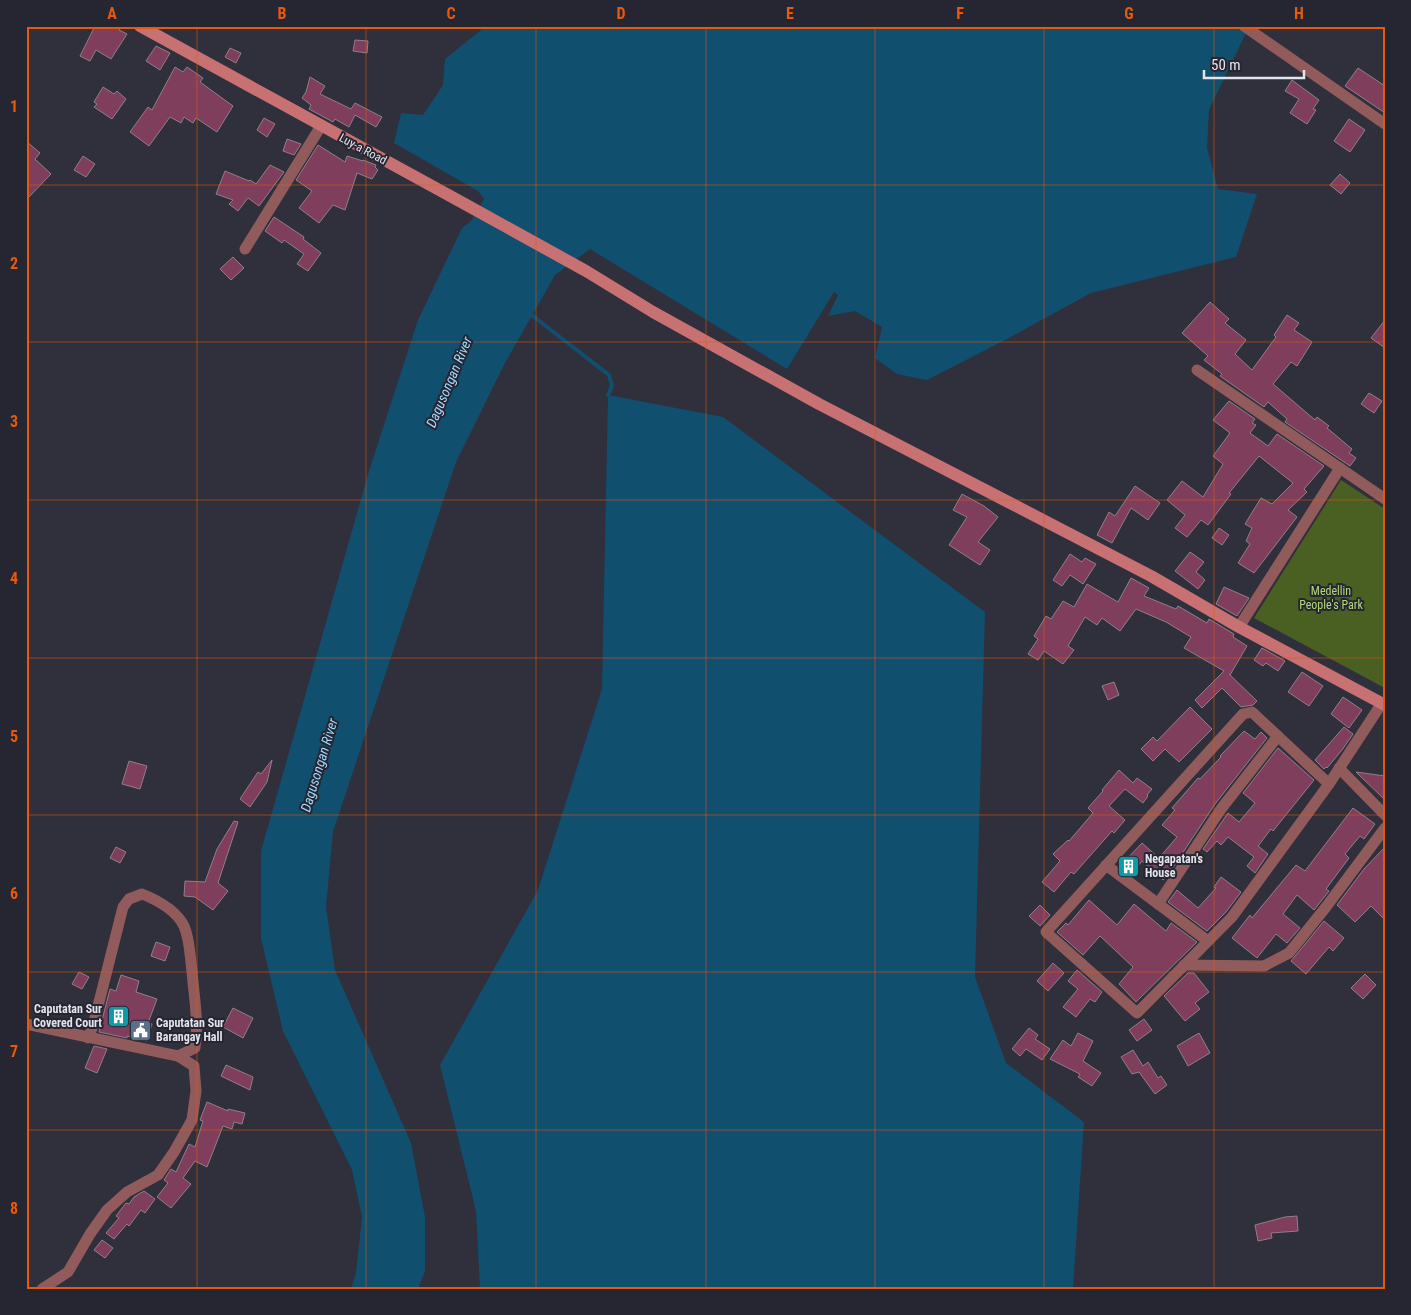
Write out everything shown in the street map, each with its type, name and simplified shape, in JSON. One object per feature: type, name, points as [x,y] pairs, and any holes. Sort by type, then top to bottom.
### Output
[{"type":"main road","name":"Luy-a Road","points":[[140,26],[586,271],[653,312],[819,404],[1151,576],[1239,627],[1384,702]]},
{"type":"street","points":[[1244,26],[1385,124]]},
{"type":"street","points":[[245,249],[321,126]]},
{"type":"street","points":[[1197,370],[1385,499]]},
{"type":"street","points":[[1239,627],[1340,468]]},
{"type":"street","points":[[1329,784],[1252,712],[1244,714],[1046,932],[1137,1013],[1232,917],[1329,784],[1384,702]]},
{"type":"street","points":[[1158,904],[1221,809],[1278,736]]},
{"type":"street","points":[[1339,768],[1385,815]]},
{"type":"street","points":[[1184,966],[1264,966],[1289,953],[1385,828]]},
{"type":"street","points":[[1106,865],[1208,941]]},
{"type":"street","points":[[42,1289],[68,1272],[90,1234],[107,1210],[127,1192],[158,1176],[192,1120],[196,1091],[194,1066],[198,1031],[190,951],[184,926],[173,912],[156,899],[142,894],[129,899],[123,907],[93,1026],[88,1038]]},
{"type":"street","points":[[26,1024],[178,1056],[194,1066]]},
{"type":"street","points":[[178,1056],[195,1048]]},
{"type":"green space","name":"Medellin People's Park","points":[[1341,480],[1385,509],[1385,684],[1383,687],[1254,618]]},
{"type":"water","name":"Dagusongan River","points":[[480,26],[1253,26],[1246,33],[1209,110],[1207,148],[1218,189],[1257,194],[1236,257],[1091,293],[927,380],[897,374],[875,358],[882,327],[855,311],[828,316],[838,295],[834,292],[787,369],[590,249],[555,275],[505,363],[456,462],[333,832],[326,907],[335,970],[411,1143],[425,1217],[425,1271],[418,1289],[351,1289],[356,1273],[362,1217],[352,1170],[283,1031],[261,938],[261,851],[369,471],[418,320],[462,228],[471,221],[484,199],[478,191],[394,143],[401,113],[423,115],[443,85],[445,59],[481,30]]},
{"type":"water","points":[[608,395],[723,417],[985,612],[975,977],[1006,1063],[1084,1122],[1073,1289],[480,1289],[476,1211],[440,1065],[538,890],[602,689]]},
{"type":"building","points":[[95,26],[121,26],[119,30],[127,34],[111,59],[96,50],[90,61],[80,56]]},
{"type":"building","points":[[355,40],[368,41],[367,53],[353,51]]},
{"type":"building","points":[[156,46],[170,53],[160,70],[146,61]]},
{"type":"building","points":[[230,48],[241,53],[236,63],[225,57]]},
{"type":"building","points":[[175,67],[183,72],[187,67],[203,78],[200,82],[233,106],[217,132],[196,118],[193,123],[184,117],[181,123],[170,117],[149,146],[130,132],[148,107],[152,110]]},
{"type":"building","points":[[1358,68],[1385,86],[1385,113],[1345,86]]},
{"type":"building","points":[[310,77],[325,86],[320,94],[351,109],[355,103],[382,117],[376,127],[355,115],[349,127],[335,119],[333,122],[309,109],[311,105],[302,98],[306,92]]},
{"type":"building","points":[[1292,80],[1319,100],[1313,109],[1316,110],[1307,124],[1290,113],[1299,99],[1285,91]]},
{"type":"building","points":[[103,87],[114,94],[117,91],[126,99],[112,119],[94,107],[97,104],[94,102]]},
{"type":"building","points":[[264,118],[275,124],[267,137],[257,130]]},
{"type":"building","points":[[1349,119],[1365,130],[1350,152],[1334,141]]},
{"type":"building","points":[[287,139],[301,144],[294,155],[283,151]]},
{"type":"building","points":[[26,141],[40,153],[35,159],[51,174],[26,200]]},
{"type":"building","points":[[318,145],[345,162],[347,156],[376,165],[375,167],[378,170],[372,179],[357,173],[345,210],[333,205],[319,223],[299,208],[312,191],[296,180]]},
{"type":"building","points":[[83,156],[95,164],[86,177],[74,170]]},
{"type":"building","points":[[270,165],[284,172],[259,206],[248,198],[238,211],[229,204],[233,200],[216,194],[225,171],[256,184]]},
{"type":"building","points":[[1340,174],[1350,183],[1341,194],[1330,185]]},
{"type":"building","points":[[274,217],[304,237],[303,239],[321,253],[308,271],[297,264],[304,254],[284,240],[282,243],[265,231]]},
{"type":"building","points":[[233,257],[244,268],[231,280],[220,269]]},
{"type":"building","points":[[1210,302],[1229,319],[1225,323],[1246,340],[1235,354],[1252,370],[1276,337],[1274,335],[1287,315],[1299,323],[1294,330],[1312,342],[1297,366],[1291,362],[1273,384],[1315,420],[1317,417],[1329,426],[1327,428],[1352,449],[1349,453],[1356,458],[1350,466],[1285,422],[1287,419],[1268,402],[1264,407],[1220,376],[1222,374],[1204,360],[1208,356],[1182,333]]},
{"type":"building","points":[[1385,320],[1385,348],[1371,338]]},
{"type":"building","points":[[1369,393],[1382,401],[1374,413],[1361,404]]},
{"type":"building","points":[[1229,401],[1255,419],[1252,423],[1256,425],[1250,433],[1268,446],[1277,434],[1324,466],[1304,489],[1307,492],[1288,510],[1297,517],[1254,573],[1238,563],[1250,544],[1246,541],[1252,528],[1245,524],[1261,498],[1272,504],[1293,483],[1259,456],[1229,493],[1231,494],[1208,525],[1201,520],[1187,537],[1175,528],[1185,515],[1167,500],[1182,481],[1203,497],[1223,464],[1213,456],[1230,433],[1213,420]]},
{"type":"building","points":[[1135,486],[1160,503],[1148,520],[1131,508],[1112,543],[1097,535],[1109,512],[1115,516]]},
{"type":"building","points":[[962,494],[984,506],[998,517],[978,542],[990,550],[980,565],[949,545],[967,517],[953,510]]},
{"type":"building","points":[[1219,528],[1229,535],[1222,545],[1212,538]]},
{"type":"building","points":[[1190,552],[1204,562],[1196,572],[1205,580],[1198,589],[1175,571]]},
{"type":"building","points":[[1070,554],[1082,562],[1085,558],[1096,564],[1083,584],[1070,575],[1062,586],[1053,580]]},
{"type":"building","points":[[1131,578],[1149,588],[1144,596],[1176,609],[1178,606],[1207,623],[1209,619],[1234,634],[1233,637],[1247,646],[1230,675],[1257,701],[1253,705],[1241,707],[1222,688],[1202,708],[1195,700],[1224,671],[1184,648],[1191,637],[1166,622],[1136,609],[1120,631],[1102,618],[1097,625],[1085,617],[1068,646],[1074,650],[1063,664],[1044,651],[1038,660],[1028,654],[1038,639],[1034,636],[1046,616],[1051,619],[1063,601],[1074,607],[1087,584],[1118,602]]},
{"type":"building","points":[[1224,587],[1249,598],[1237,616],[1216,604]]},
{"type":"building","points":[[1262,648],[1285,661],[1278,671],[1266,663],[1263,666],[1254,660]]},
{"type":"building","points":[[1302,672],[1323,686],[1309,706],[1288,692]]},
{"type":"building","points":[[1114,682],[1119,695],[1108,700],[1102,686]]},
{"type":"building","points":[[1343,697],[1362,710],[1349,728],[1331,714]]},
{"type":"building","points":[[1190,707],[1212,729],[1179,762],[1165,749],[1153,761],[1141,749],[1153,737],[1157,741]]},
{"type":"building","points":[[1344,727],[1353,734],[1342,750],[1324,769],[1315,760]]},
{"type":"building","points":[[1244,731],[1255,739],[1261,732],[1267,738],[1215,804],[1163,880],[1142,861],[1131,875],[1120,866],[1142,843],[1159,858],[1177,837],[1162,825],[1175,810],[1172,808]]},
{"type":"building","points":[[1278,748],[1314,780],[1273,831],[1271,829],[1258,846],[1268,854],[1255,873],[1247,866],[1254,857],[1228,837],[1221,845],[1217,841],[1207,852],[1203,849],[1228,813],[1239,822],[1255,803],[1243,793]]},
{"type":"building","points":[[272,760],[267,782],[250,807],[240,799],[258,772],[261,774]]},
{"type":"building","points":[[129,761],[147,766],[140,789],[122,784]]},
{"type":"building","points":[[1119,770],[1133,783],[1137,778],[1152,789],[1143,803],[1125,789],[1109,806],[1125,820],[1114,833],[1112,831],[1074,874],[1071,872],[1054,892],[1042,882],[1060,861],[1053,854],[1069,841],[1093,813],[1088,808]]},
{"type":"building","points":[[1356,772],[1385,776],[1385,800]]},
{"type":"building","points":[[1353,808],[1375,824],[1364,839],[1360,836],[1345,854],[1349,858],[1326,889],[1329,891],[1314,910],[1297,895],[1283,914],[1300,928],[1287,943],[1276,934],[1257,958],[1232,938],[1250,915],[1252,918],[1296,865],[1305,871]]},
{"type":"building","points":[[234,821],[238,822],[218,883],[228,891],[213,910],[195,897],[184,896],[185,881],[205,882],[217,849]]},
{"type":"building","points":[[116,847],[126,852],[120,863],[110,858]]},
{"type":"building","points":[[1385,847],[1385,920],[1371,906],[1355,922],[1337,905],[1364,869]]},
{"type":"building","points":[[1221,877],[1241,892],[1226,912],[1207,931],[1168,902],[1177,890],[1198,908],[1216,888],[1214,887]]},
{"type":"building","points":[[1089,900],[1117,925],[1134,904],[1166,931],[1171,923],[1197,942],[1136,1002],[1119,984],[1133,967],[1100,936],[1083,955],[1057,932],[1066,923],[1068,925]]},
{"type":"building","points":[[1040,905],[1050,915],[1040,926],[1029,916]]},
{"type":"building","points":[[1324,921],[1344,938],[1333,951],[1329,947],[1306,974],[1291,961]]},
{"type":"building","points":[[156,942],[170,947],[165,961],[151,956]]},
{"type":"building","points":[[1053,963],[1064,973],[1048,991],[1037,981]]},
{"type":"building","points":[[1077,970],[1102,992],[1095,1002],[1090,999],[1076,1017],[1063,1007],[1078,989],[1068,981]]},
{"type":"building","points":[[79,972],[89,977],[82,989],[72,984]]},
{"type":"building","points":[[1188,973],[1194,973],[1209,992],[1195,1003],[1200,1009],[1185,1021],[1164,996]]},
{"type":"building","points":[[1365,974],[1376,985],[1363,999],[1351,988]]},
{"type":"building","points":[[121,975],[139,981],[136,992],[157,999],[148,1023],[152,1024],[147,1041],[99,1032],[110,989],[116,991]]},
{"type":"building","points":[[233,1008],[253,1018],[243,1038],[223,1027]]},
{"type":"building","points":[[1144,1019],[1152,1030],[1137,1041],[1129,1030]]},
{"type":"building","points":[[1029,1028],[1038,1035],[1035,1039],[1050,1049],[1042,1060],[1026,1049],[1020,1056],[1012,1049]]},
{"type":"building","points":[[1078,1033],[1093,1041],[1083,1061],[1101,1073],[1092,1086],[1078,1077],[1080,1074],[1050,1059],[1063,1040],[1071,1046]]},
{"type":"building","points":[[1199,1033],[1210,1053],[1188,1066],[1177,1046]]},
{"type":"building","points":[[94,1046],[107,1049],[97,1073],[85,1068]]},
{"type":"building","points":[[1133,1050],[1143,1066],[1148,1062],[1158,1078],[1161,1076],[1167,1085],[1155,1094],[1139,1072],[1132,1074],[1121,1057]]},
{"type":"building","points":[[226,1065],[253,1077],[250,1090],[221,1076]]},
{"type":"building","points":[[207,1102],[228,1111],[228,1109],[245,1113],[242,1124],[234,1122],[232,1129],[223,1126],[207,1167],[195,1161],[183,1178],[191,1184],[171,1208],[157,1197],[168,1183],[164,1180],[171,1169],[176,1172],[189,1144],[195,1147],[203,1121],[200,1120]]},
{"type":"building","points":[[144,1191],[155,1199],[145,1213],[141,1210],[129,1226],[127,1224],[114,1239],[106,1233],[119,1218],[116,1216],[126,1203],[129,1204],[134,1197]]},
{"type":"building","points":[[1297,1216],[1298,1231],[1271,1233],[1272,1238],[1258,1241],[1255,1225],[1285,1217]]},
{"type":"building","points":[[102,1240],[113,1248],[105,1258],[94,1250]]},
{"type":"waterway","points":[[529,313],[609,375],[612,386],[608,395]]},
{"type":"place","name":"Negapatan's House","points":[[1129,866]]},
{"type":"place","name":"Caputatan Sur Covered Court","points":[[118,1016]]},
{"type":"place","name":"Caputatan Sur Barangay Hall","points":[[140,1030]]}]
